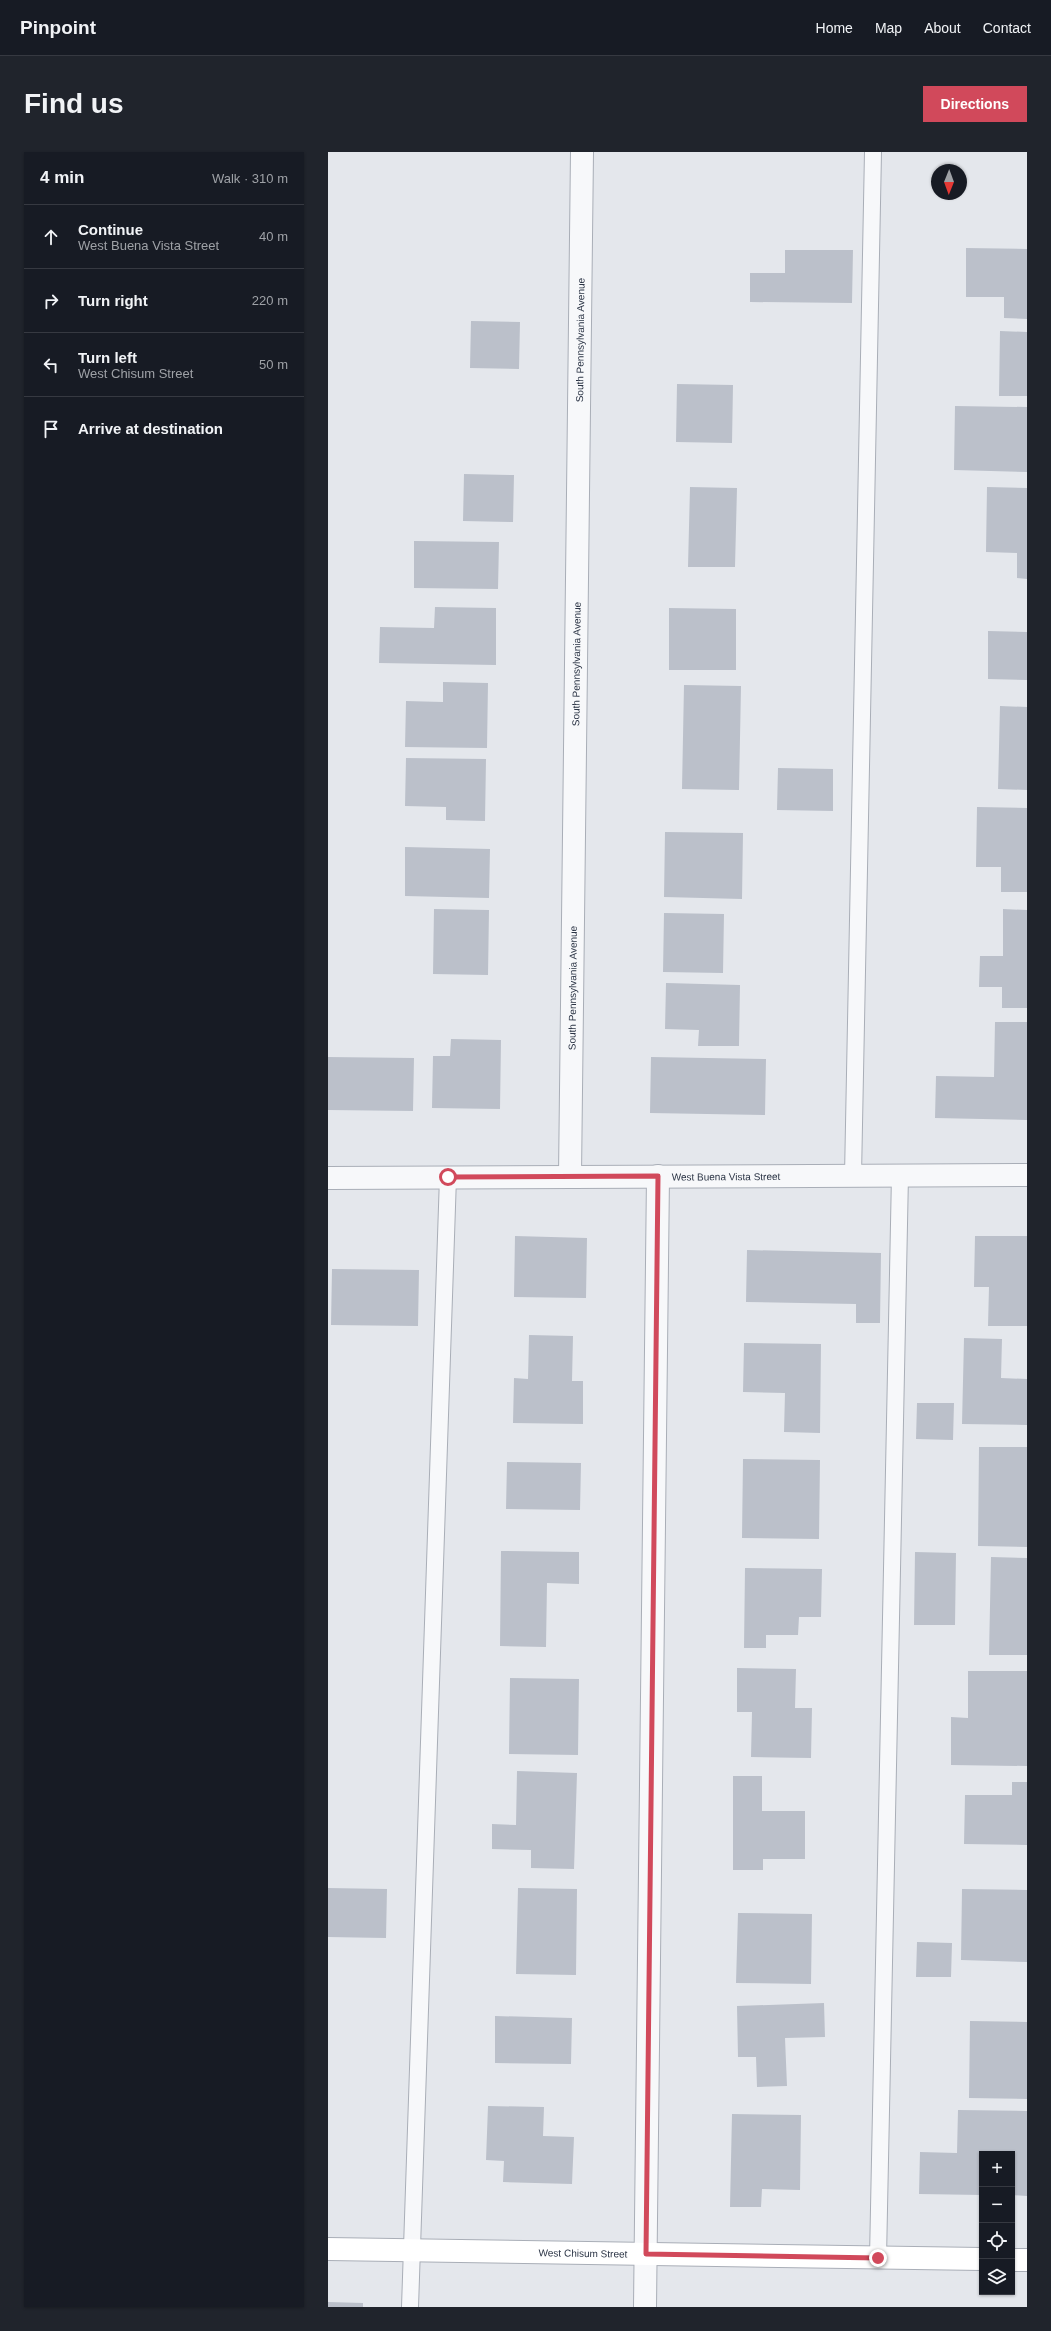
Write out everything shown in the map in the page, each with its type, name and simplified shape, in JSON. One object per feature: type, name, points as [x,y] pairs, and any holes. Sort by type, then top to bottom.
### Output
[{"type":"street","name":"South Pennsylvania Avenue","points":[[570,1176],[582,152]]},
{"type":"street","name":"West Buena Vista Street","points":[[328,1178],[1027,1175]]},
{"type":"street","points":[[645,2307],[658,1176]]},
{"type":"street","name":"West Chisum Street","points":[[328,2248],[979,2259]]},
{"type":"street","points":[[1015,2260],[1027,2260]]},
{"type":"lane","points":[[853,1176],[873,152]]},
{"type":"lane","points":[[878,2258],[900,1175]]},
{"type":"lane","points":[[410,2307],[410,2250],[448,1177]]},
{"type":"building","points":[[966,248],[1027,249],[1027,319],[1004,318],[1004,297],[966,297]]},
{"type":"building","points":[[785,250],[853,250],[852,303],[750,302],[750,273],[785,273]]},
{"type":"building","points":[[471,321],[520,322],[519,369],[470,368]]},
{"type":"building","points":[[1000,331],[1027,332],[1027,396],[999,396]]},
{"type":"building","points":[[677,384],[733,385],[732,443],[676,442]]},
{"type":"building","points":[[955,406],[1027,407],[1027,472],[954,470]]},
{"type":"building","points":[[464,474],[514,475],[513,522],[463,521]]},
{"type":"building","points":[[690,487],[737,488],[735,567],[688,567]]},
{"type":"building","points":[[987,487],[1027,488],[1027,579],[1017,578],[1017,553],[986,552]]},
{"type":"building","points":[[414,541],[499,542],[498,589],[414,588]]},
{"type":"building","points":[[435,607],[496,608],[496,665],[379,663],[380,627],[434,628]]},
{"type":"building","points":[[669,608],[736,609],[736,670],[669,670]]},
{"type":"building","points":[[988,631],[1027,632],[1027,680],[988,679]]},
{"type":"building","points":[[443,682],[488,683],[487,748],[405,747],[406,701],[443,702]]},
{"type":"building","points":[[684,685],[741,686],[739,790],[682,789]]},
{"type":"building","points":[[1000,706],[1027,707],[1027,790],[998,789]]},
{"type":"building","points":[[406,758],[486,759],[485,821],[446,820],[446,807],[405,806]]},
{"type":"building","points":[[778,768],[833,769],[833,811],[777,810]]},
{"type":"building","points":[[977,807],[1027,808],[1027,892],[1001,892],[1001,867],[976,867]]},
{"type":"building","points":[[665,832],[743,833],[742,899],[664,897]]},
{"type":"building","points":[[405,847],[490,849],[489,898],[405,896]]},
{"type":"building","points":[[434,909],[489,910],[488,975],[433,974]]},
{"type":"building","points":[[1003,909],[1027,910],[1027,1008],[1002,1008],[1002,987],[979,987],[980,956],[1003,956]]},
{"type":"building","points":[[664,913],[724,914],[723,973],[663,972]]},
{"type":"building","points":[[666,983],[740,985],[739,1046],[698,1046],[699,1030],[665,1029]]},
{"type":"building","points":[[995,1022],[1027,1022],[1027,1120],[935,1118],[936,1076],[994,1077]]},
{"type":"building","points":[[451,1039],[501,1040],[500,1109],[432,1108],[433,1056],[450,1056]]},
{"type":"building","points":[[328,1057],[414,1058],[413,1111],[328,1110]]},
{"type":"building","points":[[651,1057],[766,1059],[765,1115],[650,1113]]},
{"type":"building","points":[[515,1236],[587,1238],[586,1298],[514,1297]]},
{"type":"building","points":[[975,1236],[1027,1236],[1027,1326],[988,1326],[989,1287],[974,1287]]},
{"type":"building","points":[[747,1250],[881,1253],[880,1323],[856,1323],[856,1304],[746,1302]]},
{"type":"building","points":[[332,1269],[419,1270],[418,1326],[331,1325]]},
{"type":"building","points":[[529,1335],[573,1336],[572,1381],[583,1381],[583,1424],[513,1423],[514,1378],[528,1379]]},
{"type":"building","points":[[964,1338],[1002,1339],[1001,1378],[1027,1379],[1027,1425],[962,1424]]},
{"type":"building","points":[[744,1343],[821,1344],[820,1433],[784,1432],[785,1393],[743,1392]]},
{"type":"building","points":[[917,1403],[954,1403],[953,1440],[916,1439]]},
{"type":"building","points":[[979,1447],[1027,1447],[1027,1547],[978,1546]]},
{"type":"building","points":[[743,1459],[820,1460],[819,1539],[742,1538]]},
{"type":"building","points":[[507,1462],[581,1463],[580,1510],[506,1509]]},
{"type":"building","points":[[501,1551],[579,1552],[579,1584],[547,1583],[546,1647],[500,1646]]},
{"type":"building","points":[[915,1552],[956,1553],[955,1625],[914,1625]]},
{"type":"building","points":[[991,1557],[1027,1558],[1027,1655],[989,1655]]},
{"type":"building","points":[[745,1568],[822,1569],[821,1617],[799,1617],[798,1635],[766,1635],[766,1648],[744,1648]]},
{"type":"building","points":[[737,1668],[796,1669],[795,1708],[812,1708],[811,1758],[751,1757],[752,1712],[737,1712]]},
{"type":"building","points":[[968,1671],[1027,1671],[1027,1766],[951,1765],[951,1717],[968,1718]]},
{"type":"building","points":[[510,1678],[579,1679],[578,1755],[509,1754]]},
{"type":"building","points":[[517,1771],[577,1773],[574,1869],[531,1868],[531,1850],[492,1849],[492,1824],[516,1825]]},
{"type":"building","points":[[733,1776],[762,1776],[762,1811],[805,1811],[805,1859],[763,1859],[763,1870],[733,1870]]},
{"type":"building","points":[[1012,1782],[1027,1782],[1027,1845],[964,1844],[965,1795],[1012,1795]]},
{"type":"building","points":[[328,1888],[387,1889],[386,1938],[328,1937]]},
{"type":"building","points":[[518,1888],[577,1889],[576,1975],[516,1974]]},
{"type":"building","points":[[962,1889],[1027,1890],[1027,1962],[961,1960]]},
{"type":"building","points":[[738,1913],[812,1914],[811,1984],[736,1983]]},
{"type":"building","points":[[917,1942],[952,1943],[951,1977],[916,1977]]},
{"type":"building","points":[[824,2003],[825,2037],[785,2038],[787,2086],[757,2087],[756,2057],[738,2057],[737,2006]]},
{"type":"building","points":[[495,2016],[572,2018],[571,2064],[495,2063]]},
{"type":"building","points":[[970,2021],[1027,2022],[1027,2099],[969,2098]]},
{"type":"building","points":[[488,2106],[544,2107],[543,2136],[574,2137],[572,2184],[503,2182],[504,2161],[486,2160]]},
{"type":"building","points":[[958,2110],[1027,2111],[1027,2196],[1015,2195],[1015,2151],[979,2151],[979,2195],[919,2194],[920,2152],[957,2153]]},
{"type":"building","points":[[732,2114],[801,2115],[800,2190],[762,2189],[761,2207],[730,2207]]},
{"type":"building","points":[[328,2302],[363,2303],[363,2307],[328,2307]]},
{"type":"route","points":[[448,1177],[658,1176],[646,2254],[878,2258]]}]
